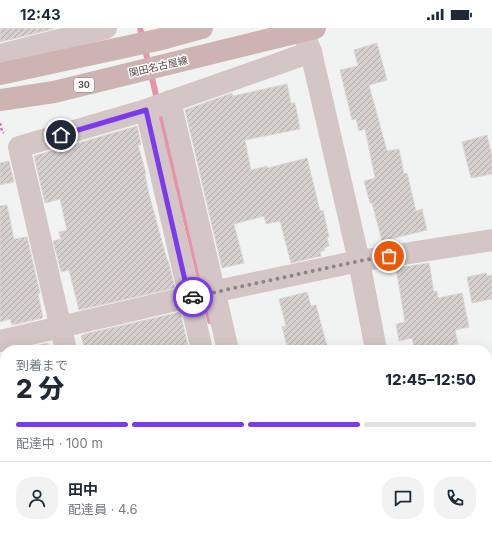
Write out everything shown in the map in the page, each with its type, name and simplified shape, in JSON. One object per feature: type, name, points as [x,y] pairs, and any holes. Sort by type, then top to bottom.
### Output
[{"type":"main road","points":[[0,74],[162,39],[202,28]]},
{"type":"main road","name":"関田名古屋線","points":[[0,100],[54,92],[306,29]]},
{"type":"street","points":[[0,56],[106,28]]},
{"type":"street","points":[[306,29],[359,261],[375,345]]},
{"type":"street","points":[[65,345],[19,147],[158,106],[311,52]]},
{"type":"street","points":[[158,106],[215,292],[227,345]]},
{"type":"street","points":[[158,106],[189,298],[201,345]]},
{"type":"street","points":[[0,341],[359,261],[492,240]]},
{"type":"building","points":[[0,28],[52,28],[53,29],[0,42]]},
{"type":"building","points":[[377,43],[387,80],[369,85],[387,151],[399,149],[404,174],[407,173],[416,211],[422,209],[427,230],[382,241],[372,203],[370,203],[364,181],[375,178],[365,129],[359,131],[356,119],[352,120],[340,70],[358,66],[354,50]]},
{"type":"building","points":[[287,84],[291,103],[295,103],[300,129],[245,140],[251,170],[267,166],[268,168],[307,158],[320,211],[323,210],[329,237],[327,237],[329,246],[320,252],[321,256],[291,263],[280,221],[266,224],[264,216],[234,224],[244,263],[222,268],[185,110],[232,93],[233,96]]},
{"type":"building","points":[[137,126],[141,144],[138,145],[146,174],[149,194],[175,288],[79,310],[69,270],[61,272],[53,241],[61,239],[59,232],[67,230],[60,199],[45,203],[34,156]]},
{"type":"building","points":[[487,135],[492,156],[492,174],[471,178],[462,142]]},
{"type":"building","points":[[9,161],[14,182],[0,185],[0,163]]},
{"type":"building","points":[[7,205],[14,239],[27,237],[40,293],[38,294],[43,318],[12,325],[10,319],[0,322],[0,206]]},
{"type":"building","points":[[429,263],[434,292],[437,291],[438,298],[462,293],[469,327],[455,330],[458,344],[414,345],[412,338],[399,341],[396,324],[405,322],[396,268]]},
{"type":"building","points":[[486,273],[487,276],[492,275],[492,299],[472,303],[467,277]]},
{"type":"building","points":[[307,292],[311,306],[316,305],[327,345],[287,345],[282,327],[286,326],[279,299]]},
{"type":"building","points":[[180,312],[188,345],[84,345],[81,336]]},
{"type":"waterway","points":[[140,28],[210,321]]},
{"type":"way so far","points":[[193,297],[359,261],[389,256]]},
{"type":"route","points":[[61,135],[146,110],[189,298],[193,297]]}]
